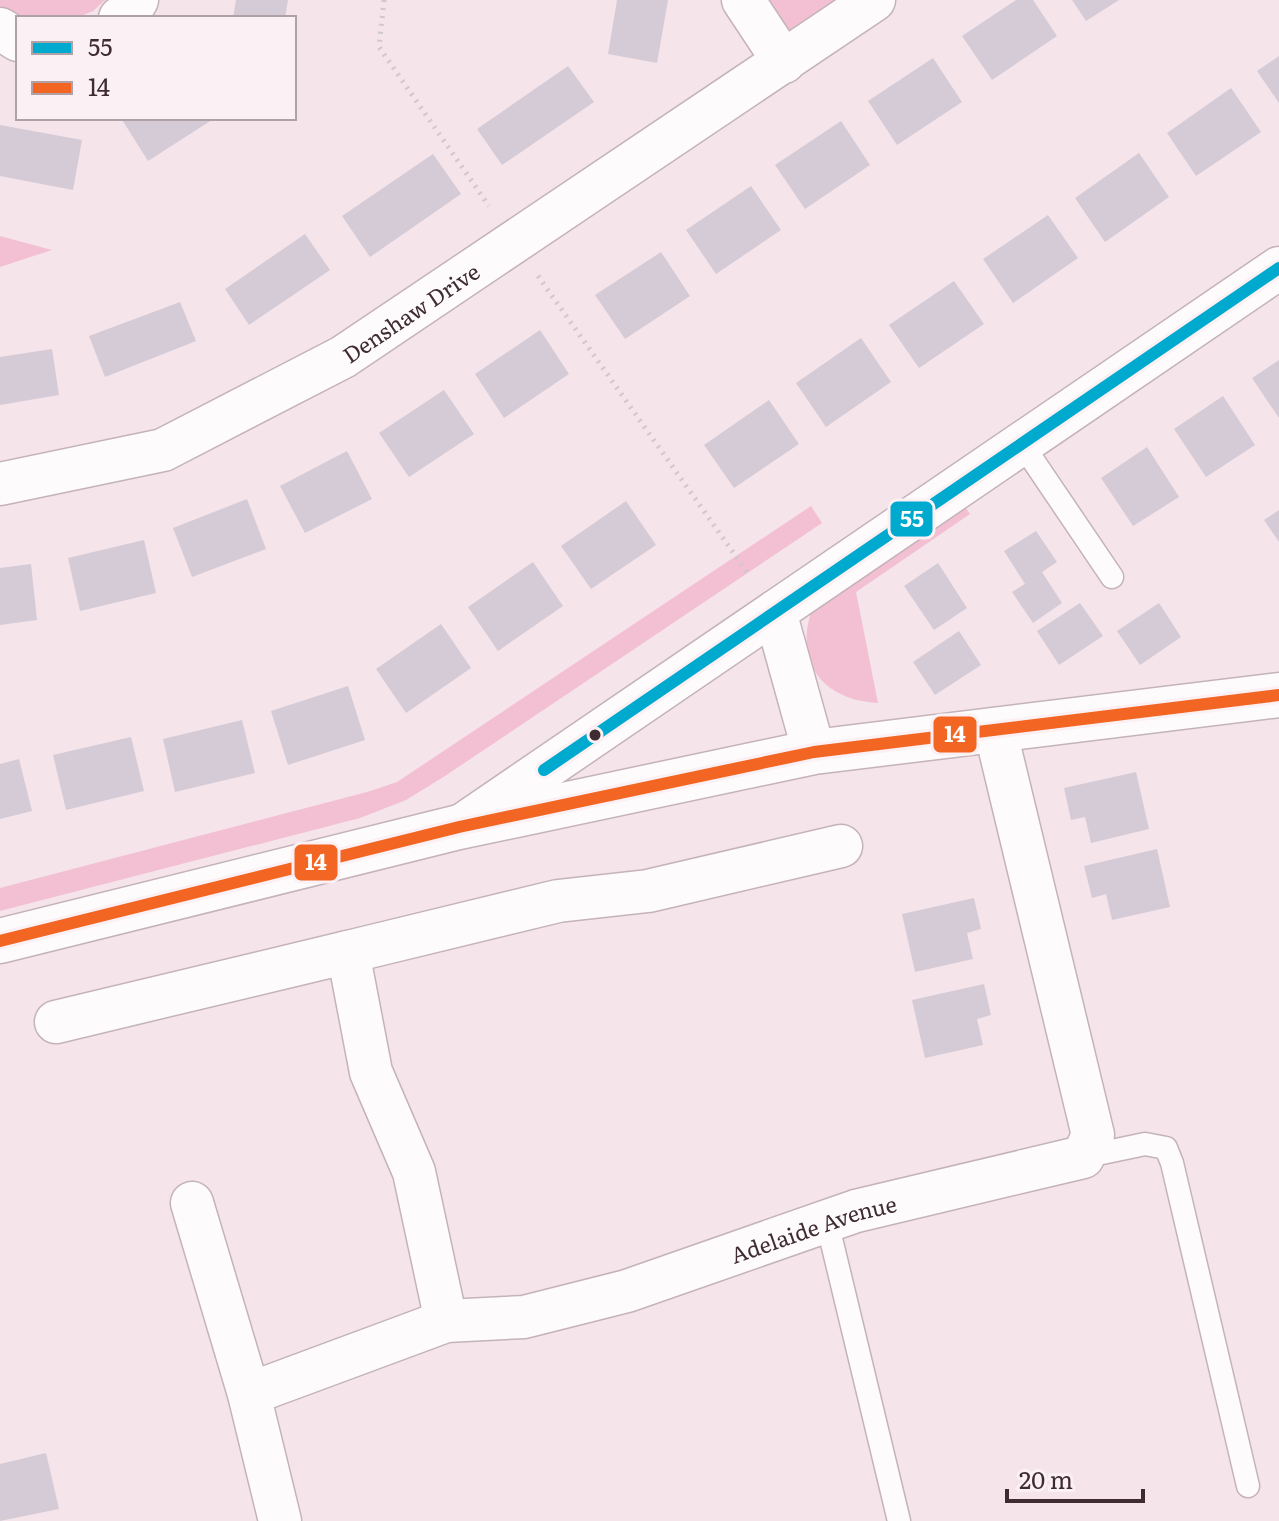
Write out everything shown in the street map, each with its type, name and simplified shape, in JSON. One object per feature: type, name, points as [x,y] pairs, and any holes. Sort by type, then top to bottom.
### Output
[{"type":"street","points":[[124,16],[137,0]]},
{"type":"street","points":[[743,0],[784,62]]},
{"type":"street","name":"Denshaw Drive","points":[[0,484],[163,450],[343,357],[874,0]]},
{"type":"street","points":[[459,827],[1279,268]]},
{"type":"street","points":[[775,612],[814,752]]},
{"type":"street","points":[[0,941],[459,827],[814,752],[1279,695]]},
{"type":"street","points":[[995,729],[1093,1135],[1083,1157]]},
{"type":"street","points":[[56,1022],[558,901],[648,891],[841,846]]},
{"type":"street","points":[[348,952],[371,1072],[414,1172],[446,1321]]},
{"type":"street","name":"Adelaide Avenue","points":[[249,1394],[446,1321],[524,1317],[612,1295],[856,1211],[1083,1157]]},
{"type":"street","points":[[192,1203],[249,1394],[280,1521]]},
{"type":"lane","points":[[1022,444],[1112,577]]},
{"type":"lane","points":[[1083,1157],[1145,1144],[1166,1148],[1248,1486]]},
{"type":"lane","points":[[827,1222],[899,1521]]},
{"type":"path","points":[[384,0],[379,47],[775,612]]},
{"type":"shaded area","points":[[0,0],[105,0],[93,11],[81,16],[16,17],[0,7]]},
{"type":"shaded area","points":[[743,0],[874,0],[784,62]]},
{"type":"shaded area","points":[[0,236],[52,250],[0,267]]},
{"type":"shaded area","points":[[959,498],[970,514],[856,592],[878,703],[840,694],[826,685],[809,659],[808,624],[814,604]]},
{"type":"shaded area","points":[[811,506],[822,523],[406,800],[360,818],[0,911],[0,888],[397,782]]},
{"type":"building","points":[[236,0],[288,0],[285,16],[233,16]]},
{"type":"building","points":[[617,0],[668,0],[657,63],[608,54]]},
{"type":"building","points":[[1016,0],[1033,0],[1057,36],[992,80],[962,36]]},
{"type":"building","points":[[1072,0],[1119,0],[1086,21]]},
{"type":"building","points":[[1279,56],[1279,103],[1257,71]]},
{"type":"building","points":[[933,58],[962,102],[897,145],[868,101]]},
{"type":"building","points":[[568,66],[594,102],[502,165],[477,129]]},
{"type":"building","points":[[1231,88],[1261,132],[1196,176],[1167,133]]},
{"type":"building","points":[[122,120],[212,120],[148,161]]},
{"type":"building","points":[[841,121],[870,165],[805,209],[775,165]]},
{"type":"building","points":[[0,125],[82,140],[73,190],[0,176]]},
{"type":"building","points":[[1139,153],[1169,197],[1105,242],[1075,198]]},
{"type":"building","points":[[433,154],[461,194],[370,257],[342,216]]},
{"type":"building","points":[[751,186],[781,230],[716,274],[686,230]]},
{"type":"building","points":[[1048,215],[1078,258],[1013,303],[983,259]]},
{"type":"building","points":[[305,234],[330,270],[249,325],[225,289]]},
{"type":"building","points":[[661,252],[690,296],[625,339],[595,295]]},
{"type":"building","points":[[954,281],[984,324],[919,368],[889,325]]},
{"type":"building","points":[[180,302],[196,341],[105,377],[89,336]]},
{"type":"building","points":[[540,330],[569,374],[504,418],[475,374]]},
{"type":"building","points":[[861,338],[891,382],[826,427],[796,383]]},
{"type":"building","points":[[52,349],[59,395],[0,405],[0,357]]},
{"type":"building","points":[[1279,360],[1279,418],[1252,378]]},
{"type":"building","points":[[444,390],[474,434],[409,477],[379,433]]},
{"type":"building","points":[[1223,396],[1255,445],[1206,477],[1174,429]]},
{"type":"building","points":[[769,400],[799,444],[734,488],[704,445]]},
{"type":"building","points":[[1147,447],[1179,497],[1133,526],[1101,478]]},
{"type":"building","points":[[347,451],[372,499],[305,533],[280,486]]},
{"type":"building","points":[[247,499],[266,549],[192,577],[173,528]]},
{"type":"building","points":[[626,501],[656,545],[591,589],[561,546]]},
{"type":"building","points":[[1279,510],[1279,542],[1264,520]]},
{"type":"building","points":[[1036,531],[1057,562],[1042,572],[1062,603],[1033,623],[1012,592],[1025,584],[1004,551]]},
{"type":"building","points":[[144,540],[156,593],[80,611],[68,558]]},
{"type":"building","points":[[533,562],[563,606],[498,651],[468,607]]},
{"type":"building","points":[[938,563],[967,608],[934,630],[904,586]]},
{"type":"building","points":[[31,564],[37,620],[0,625],[0,568]]},
{"type":"building","points":[[1080,603],[1103,636],[1059,665],[1037,631]]},
{"type":"building","points":[[1159,603],[1181,637],[1140,665],[1117,631]]},
{"type":"building","points":[[441,624],[471,668],[406,713],[376,669]]},
{"type":"building","points":[[959,631],[981,665],[935,695],[913,662]]},
{"type":"building","points":[[348,686],[365,740],[288,765],[271,711]]},
{"type":"building","points":[[242,720],[255,773],[175,792],[163,739]]},
{"type":"building","points":[[131,737],[144,791],[66,810],[53,755]]},
{"type":"building","points":[[19,759],[32,811],[0,819],[0,764]]},
{"type":"building","points":[[1136,772],[1149,829],[1091,843],[1085,817],[1071,820],[1064,788]]},
{"type":"building","points":[[1157,849],[1170,907],[1112,920],[1106,894],[1092,898],[1084,866]]},
{"type":"building","points":[[974,898],[981,929],[967,933],[973,959],[915,972],[902,914]]},
{"type":"building","points":[[984,984],[991,1015],[977,1019],[983,1045],[925,1058],[912,1000]]},
{"type":"building","points":[[46,1453],[59,1509],[0,1521],[0,1464]]},
{"type":"transit line","name":"55","points":[[544,770],[1279,268]]},
{"type":"transit line","name":"14","points":[[0,941],[459,827],[814,752],[1279,695]]}]
